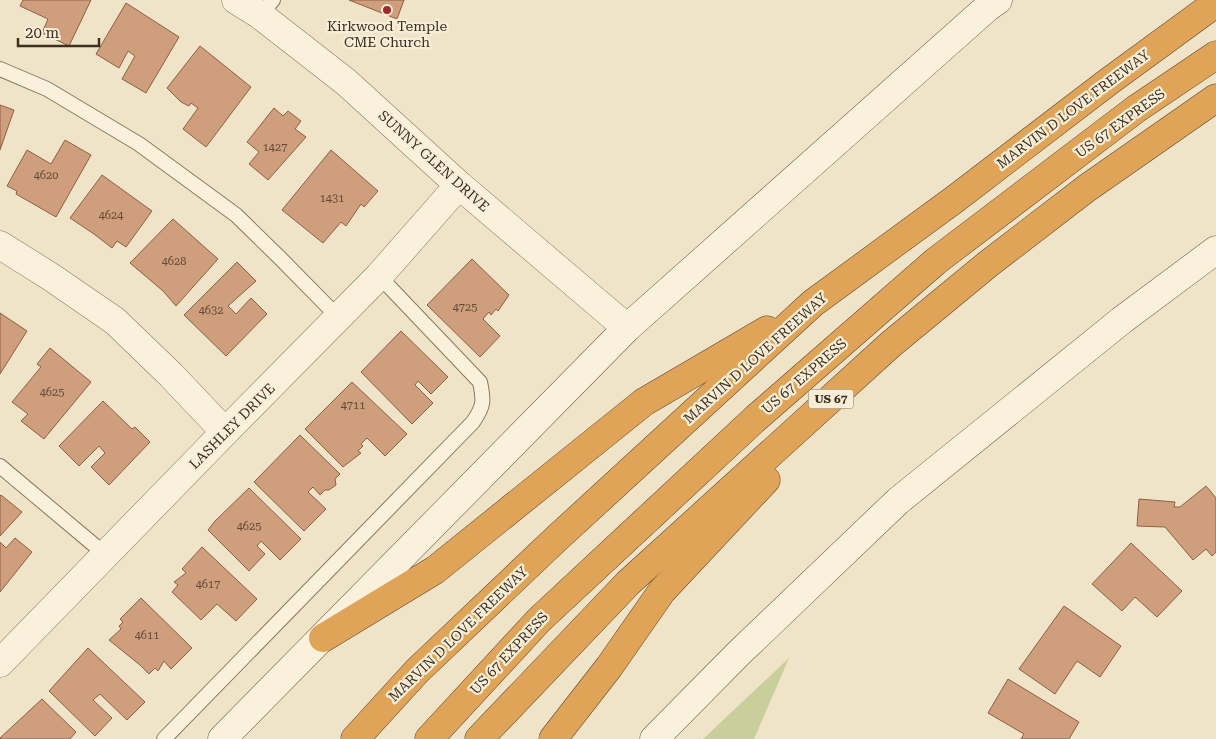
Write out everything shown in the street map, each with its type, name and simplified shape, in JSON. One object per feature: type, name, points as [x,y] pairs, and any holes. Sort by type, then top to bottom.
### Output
[{"type":"highway","name":"MARVIN D LOVE FREEWAY","points":[[355,739],[417,671],[813,303],[1216,3]]},
{"type":"highway","name":"US 67 EXPRESS","points":[[429,739],[539,620],[756,418],[928,268],[1136,109],[1216,55]]},
{"type":"highway","name":"US 67","points":[[479,739],[628,583],[891,344],[988,264],[1087,188],[1216,98]]},
{"type":"highway","points":[[323,638],[435,570],[644,402],[813,303]]},
{"type":"highway","points":[[553,739],[609,667],[662,592],[891,344]]},
{"type":"main road","name":"SUNNY GLEN DRIVE","points":[[236,0],[266,8],[459,185],[627,328]]},
{"type":"main road","points":[[222,739],[627,328],[990,2]]},
{"type":"main road","name":"LASHLEY DRIVE","points":[[0,663],[339,318],[379,276],[459,185]]},
{"type":"main road","points":[[0,245],[52,277],[115,321],[171,375],[225,432]]},
{"type":"main road","points":[[654,739],[739,653],[898,501],[1122,320],[1216,250]]},
{"type":"lane","points":[[0,69],[47,89],[139,144],[236,215],[339,318]]},
{"type":"lane","points":[[164,739],[473,422],[481,411],[484,397],[480,382],[379,276]]},
{"type":"lane","points":[[0,466],[106,555]]},
{"type":"green space","points":[[789,658],[754,739],[703,739]]},
{"type":"building","points":[[23,0],[91,0],[69,46],[42,33],[48,19],[20,6]]},
{"type":"building","name":"Kirkwood Temple CME Church","points":[[349,0],[404,0],[397,19]]},
{"type":"building","points":[[126,3],[179,37],[146,93],[122,79],[135,56],[128,51],[119,68],[96,54]]},
{"type":"building","points":[[200,46],[251,87],[206,147],[183,129],[198,108],[191,103],[189,106],[181,102],[167,88]]},
{"type":"building","points":[[0,105],[14,110],[0,150]]},
{"type":"building","points":[[274,108],[283,116],[288,111],[301,121],[295,129],[306,137],[268,180],[249,164],[259,152],[247,142]]},
{"type":"building","points":[[65,140],[91,155],[56,217],[16,194],[17,191],[7,186],[27,150],[51,164]]},
{"type":"building","points":[[331,150],[378,191],[364,207],[361,204],[346,226],[341,222],[323,243],[282,210]]},
{"type":"building","points":[[102,175],[152,211],[126,247],[117,241],[112,248],[70,218]]},
{"type":"building","points":[[173,219],[218,259],[176,306],[163,291],[130,263]]},
{"type":"building","points":[[472,259],[509,295],[498,311],[496,309],[491,315],[489,312],[483,319],[500,336],[480,357],[427,305]]},
{"type":"building","points":[[237,262],[256,281],[228,306],[236,314],[251,298],[267,314],[226,356],[184,315]]},
{"type":"building","points":[[0,313],[27,331],[0,374]]},
{"type":"building","points":[[401,331],[448,377],[431,394],[418,381],[415,385],[433,403],[412,424],[361,372]]},
{"type":"building","points":[[50,348],[91,382],[44,439],[21,421],[28,414],[12,402],[41,367],[37,364]]},
{"type":"building","points":[[352,382],[407,434],[385,456],[367,438],[361,444],[363,446],[358,451],[361,453],[343,467],[305,429]]},
{"type":"building","points":[[103,401],[132,429],[135,427],[150,442],[109,485],[91,467],[105,453],[99,446],[79,466],[59,446]]},
{"type":"building","points":[[300,435],[340,474],[335,479],[336,485],[329,490],[325,490],[320,495],[313,487],[308,492],[326,509],[304,531],[254,482]]},
{"type":"building","points":[[1206,486],[1216,498],[1216,552],[1212,556],[1206,549],[1193,560],[1165,527],[1137,526],[1139,499],[1175,502],[1174,507],[1180,507]]},
{"type":"building","points":[[249,488],[301,539],[280,560],[261,541],[257,546],[265,554],[249,571],[208,530]]},
{"type":"building","points":[[0,496],[22,512],[0,536]]},
{"type":"building","points":[[15,538],[32,552],[0,592],[0,542],[6,548]]},
{"type":"building","points":[[1131,543],[1182,591],[1157,617],[1135,597],[1122,611],[1092,584]]},
{"type":"building","points":[[202,547],[257,599],[236,621],[217,604],[201,620],[172,592],[178,585],[174,582],[186,573],[182,569]]},
{"type":"building","points":[[141,598],[192,648],[171,669],[164,661],[158,671],[155,668],[149,674],[109,640],[121,629],[119,626],[123,622],[120,619]]},
{"type":"building","points":[[1064,606],[1121,646],[1100,677],[1077,661],[1055,694],[1019,669]]},
{"type":"building","points":[[88,648],[145,702],[127,720],[100,694],[93,700],[112,718],[95,736],[49,691]]},
{"type":"building","points":[[1008,679],[1079,722],[1069,739],[1021,739],[1024,734],[988,713]]},
{"type":"building","points":[[42,699],[76,732],[70,739],[0,739],[0,738]]},
{"type":"place","name":"Kirkwood Temple CME Church","points":[[387,10]]}]
